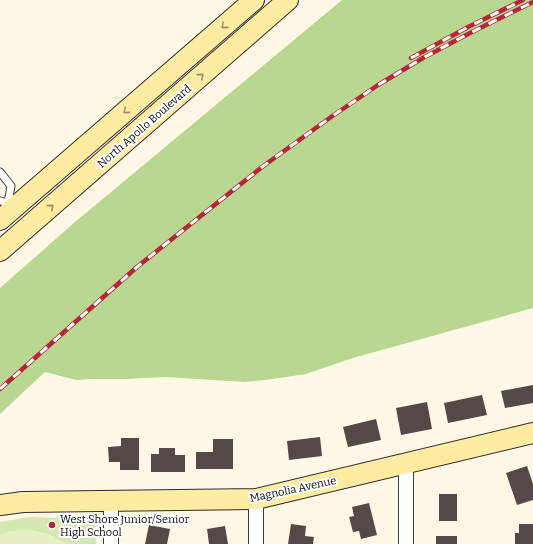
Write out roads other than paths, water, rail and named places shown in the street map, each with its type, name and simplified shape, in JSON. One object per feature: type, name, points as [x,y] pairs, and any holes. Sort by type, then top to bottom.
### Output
[{"type":"street","name":"North Apollo Boulevard","points":[[0,251],[12,214],[254,0]]},
{"type":"street","name":"North Apollo Boulevard","points":[[12,214],[288,0]]},
{"type":"street","name":"Magnolia Avenue","points":[[0,506],[23,502],[256,499],[533,433]]},
{"type":"street","points":[[406,464],[406,544]]},
{"type":"street","points":[[256,499],[256,544]]},
{"type":"street","points":[[111,501],[111,544]]},
{"type":"lane","points":[[0,172],[11,186],[12,214]]},
{"type":"railway","points":[[411,58],[470,26],[523,0]]},
{"type":"railway","points":[[0,389],[137,267],[262,167],[378,85],[423,58],[533,2]]},
{"type":"place","name":"West Shore Junior/Senior High School","points":[[52,525]]}]
